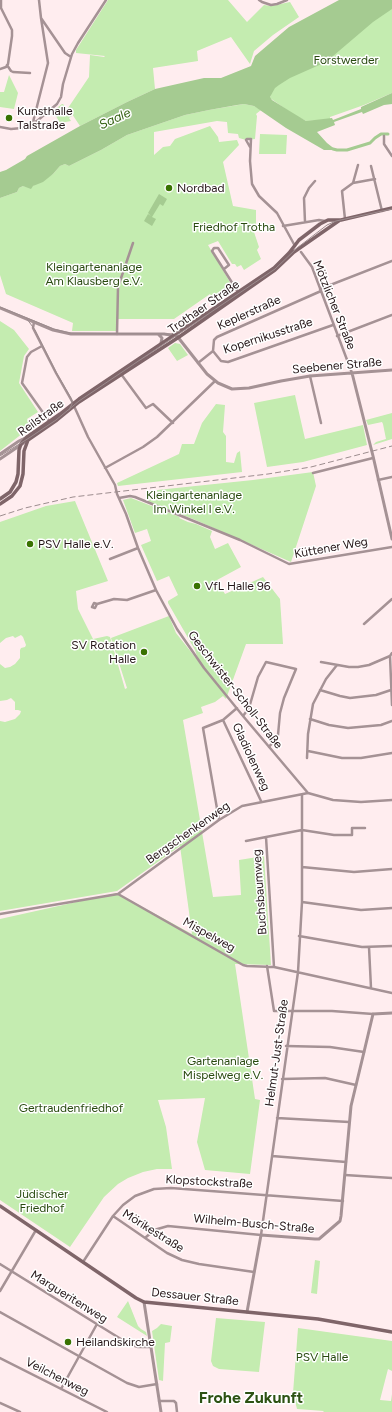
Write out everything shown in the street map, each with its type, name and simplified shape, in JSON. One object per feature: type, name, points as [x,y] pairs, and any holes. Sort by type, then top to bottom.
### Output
[{"type":"main road","name":"Trothaer Straße","points":[[74,405],[161,343],[274,268],[299,240],[325,221],[341,220],[392,208]]},
{"type":"main road","name":"Trothaer Straße","points":[[74,405],[179,337],[275,270],[294,252],[300,251],[341,220]]},
{"type":"main road","name":"Reilstraße","points":[[28,439],[74,405]]},
{"type":"main road","name":"Reilstraße","points":[[28,439],[57,420],[74,405]]},
{"type":"main road","points":[[0,499],[10,492],[16,482],[21,445],[28,439]]},
{"type":"main road","points":[[0,504],[12,496],[20,486],[23,474],[24,451],[28,439]]},
{"type":"main road","name":"Dessauer Straße","points":[[0,1206],[144,1302],[329,1321],[392,1332]]},
{"type":"street","points":[[1,0],[1,8],[12,30],[12,42],[8,66],[13,72],[30,73]]},
{"type":"street","points":[[33,123],[48,62],[43,27],[41,24],[39,0]]},
{"type":"street","points":[[0,127],[20,129],[41,118],[60,101],[63,84],[71,57],[78,43],[106,0]]},
{"type":"street","points":[[258,0],[271,5],[287,0]]},
{"type":"street","points":[[41,18],[65,53],[71,57]]},
{"type":"street","points":[[0,69],[8,66]]},
{"type":"street","points":[[384,136],[384,144],[392,156]]},
{"type":"street","name":"Mötzlicher Straße","points":[[250,147],[252,184],[259,196],[277,213],[294,246],[312,266],[352,373],[392,539]]},
{"type":"street","points":[[353,184],[358,165]]},
{"type":"street","points":[[371,166],[382,211]]},
{"type":"street","points":[[345,219],[342,190],[353,184],[375,179]]},
{"type":"street","points":[[305,222],[304,198],[309,188],[315,181]]},
{"type":"street","name":"Trothaer Straße","points":[[283,226],[305,222],[325,221]]},
{"type":"street","points":[[117,335],[118,287],[133,243]]},
{"type":"street","points":[[224,269],[229,266],[218,248],[214,248],[212,250],[238,292]]},
{"type":"street","points":[[320,290],[392,261]]},
{"type":"street","name":"Keplerstraße","points":[[198,363],[213,351],[214,340],[217,337],[320,290]]},
{"type":"street","points":[[0,308],[53,330],[71,334],[158,334],[179,337]]},
{"type":"street","points":[[337,336],[392,315]]},
{"type":"street","name":"Geschwister-Scholl-Straße","points":[[34,322],[33,327],[42,346],[74,405],[104,468],[115,485],[138,548],[156,590],[176,629],[185,643],[243,716],[308,793]]},
{"type":"street","name":"Kopernikusstraße","points":[[213,351],[221,361],[228,362],[333,324]]},
{"type":"street","points":[[158,334],[162,338],[161,343]]},
{"type":"street","name":"Seebener Straße","points":[[179,337],[198,363],[215,381],[229,388],[242,389],[310,376],[392,370]]},
{"type":"street","points":[[42,346],[31,352],[27,358],[22,383],[50,422]]},
{"type":"street","points":[[122,374],[146,408],[154,404],[173,423]]},
{"type":"street","points":[[310,376],[321,424]]},
{"type":"street","points":[[104,468],[143,447],[157,437],[215,381]]},
{"type":"street","name":"Reilstraße","points":[[0,454],[19,441],[28,439]]},
{"type":"street","name":"Reilstraße","points":[[0,459],[21,445]]},
{"type":"street","points":[[11,451],[19,458]]},
{"type":"street","points":[[313,473],[373,458]]},
{"type":"street","points":[[378,480],[392,477]]},
{"type":"street","name":"Küttener Weg","points":[[119,498],[130,496],[135,497],[240,540],[286,563],[298,563],[324,557],[392,547]]},
{"type":"street","points":[[110,559],[138,548]]},
{"type":"street","points":[[97,604],[114,599],[127,600],[156,590]]},
{"type":"street","points":[[364,624],[392,599]]},
{"type":"street","points":[[321,662],[349,667],[364,666],[390,656],[392,653]]},
{"type":"street","points":[[390,656],[392,704]]},
{"type":"street","points":[[243,716],[249,708],[258,677],[266,662],[296,669],[284,698],[280,713],[278,735],[269,747]]},
{"type":"street","points":[[307,758],[308,734],[313,704],[326,679],[337,665]]},
{"type":"street","points":[[320,690],[350,698],[376,695],[391,690]]},
{"type":"street","points":[[219,820],[203,728],[223,720],[237,708]]},
{"type":"street","points":[[310,719],[329,725],[348,728],[381,725],[392,721]]},
{"type":"street","name":"Gladiolenweg","points":[[223,720],[261,801]]},
{"type":"street","points":[[308,751],[348,758],[361,758],[392,753]]},
{"type":"street","points":[[308,793],[333,800],[361,802],[392,800]]},
{"type":"street","name":"Bergschenkenweg","points":[[0,914],[118,894],[219,820],[242,806],[261,801],[308,793]]},
{"type":"street","name":"Helmut-Just-Straße","points":[[247,1312],[261,1235],[286,1046],[298,972],[302,902],[302,795]]},
{"type":"street","points":[[266,837],[302,830],[334,835],[352,834],[352,828],[365,828]]},
{"type":"street","name":"Buchsbaumweg","points":[[246,841],[266,837],[274,967]]},
{"type":"street","points":[[302,867],[354,872],[392,870]]},
{"type":"street","name":"Mispelweg","points":[[118,894],[247,966],[274,967],[392,992]]},
{"type":"street","points":[[302,902],[361,910],[392,908]]},
{"type":"street","points":[[299,936],[362,948],[392,946]]},
{"type":"street","points":[[369,947],[371,988]]},
{"type":"street","points":[[267,966],[273,1010],[275,1012],[332,1011],[373,1014],[392,1013]]},
{"type":"street","name":"Wilhelm-Busch-Straße","points":[[145,1238],[154,1230],[168,1226],[319,1239],[340,1222],[351,1106],[373,1014]]},
{"type":"street","points":[[286,1046],[330,1047],[364,1052]]},
{"type":"street","points":[[282,1079],[325,1078],[356,1085]]},
{"type":"street","points":[[277,1118],[350,1122]]},
{"type":"street","points":[[272,1156],[346,1162]]},
{"type":"street","points":[[345,1175],[392,1178]]},
{"type":"street","name":"Klopstockstraße","points":[[83,1262],[113,1216],[128,1201],[142,1193],[154,1189],[171,1188],[343,1201]]},
{"type":"street","name":"Mörikestraße","points":[[113,1216],[172,1256],[182,1260],[254,1272]]},
{"type":"street","points":[[0,1291],[36,1230]]},
{"type":"street","name":"Margueritenweg","points":[[0,1264],[129,1344],[138,1347],[151,1347]]},
{"type":"street","points":[[144,1302],[161,1412]]},
{"type":"street","points":[[0,1312],[133,1386],[138,1387],[157,1384]]},
{"type":"street","points":[[61,1389],[97,1324]]},
{"type":"street","name":"Veilchenweg","points":[[0,1358],[106,1412]]},
{"type":"street","points":[[159,1400],[174,1401],[178,1412]]},
{"type":"street","points":[[0,1403],[20,1412]]},
{"type":"green space","points":[[108,0],[228,0],[247,22],[264,5],[271,6],[290,2],[299,17],[273,35],[254,51],[250,64],[231,37],[197,51],[198,61],[153,68],[155,89],[80,126],[68,108],[89,77],[90,55],[105,56],[76,53],[76,50]]},
{"type":"green space","name":"Forstwerder","points":[[392,5],[392,93],[330,117],[330,120],[306,121],[294,115],[270,98],[271,92],[316,26]]},
{"type":"green space","points":[[9,75],[18,93],[14,109],[0,107],[0,92],[4,92]]},
{"type":"green space","points":[[62,104],[72,116],[69,118],[71,121],[60,123],[53,111]]},
{"type":"green space","points":[[244,104],[254,106],[261,110],[256,114],[255,139],[246,140],[239,138],[238,134],[228,133],[227,122],[217,121],[154,132],[154,155],[163,147],[170,146],[175,139],[210,126],[218,137],[219,142],[237,140],[239,145],[223,162],[233,206],[256,210],[256,228],[253,229],[259,247],[257,250],[261,259],[244,270],[241,265],[237,267],[235,264],[232,264],[218,241],[208,245],[234,289],[216,302],[210,294],[174,319],[118,319],[116,331],[72,331],[73,323],[6,294],[0,275],[0,198],[17,192],[19,188],[23,186],[31,187],[53,174],[60,166],[65,164],[69,166],[127,135],[185,115]]},
{"type":"green space","points":[[260,134],[287,135],[286,154],[259,154]]},
{"type":"green space","points":[[0,321],[14,330],[29,349],[24,356],[19,383],[38,412],[27,419],[32,426],[0,451]]},
{"type":"green space","points":[[175,343],[180,344],[188,355],[177,361],[168,348]]},
{"type":"green space","points":[[295,395],[305,439],[363,425],[367,445],[303,462],[267,467],[254,403]]},
{"type":"green space","points":[[216,404],[225,405],[223,432],[226,436],[226,462],[234,463],[237,453],[240,451],[242,472],[118,486],[117,483],[179,454],[182,444],[194,444],[202,423]]},
{"type":"green space","points":[[392,413],[392,439],[373,445],[376,442],[386,439],[383,424],[382,422],[368,425],[366,420]]},
{"type":"green space","name":"Kleingartenanlage Im Winkel I e.V.","points":[[313,472],[316,486],[291,562],[193,519],[148,502],[148,500],[158,497],[157,490]]},
{"type":"green space","points":[[131,498],[212,531],[210,537],[215,549],[228,543],[241,567],[217,580],[225,594],[263,577],[280,599],[283,644],[246,644],[226,699],[223,696],[215,702],[201,707],[203,713],[183,720],[213,897],[241,895],[239,860],[264,856],[271,965],[235,964],[255,1099],[260,1100],[250,1174],[205,1170],[197,1142],[205,1098],[158,1100],[166,1127],[172,1169],[157,1169],[143,1172],[118,1184],[104,1197],[70,1247],[0,1200],[0,919],[117,893],[192,934],[180,846],[117,891],[0,911],[0,721],[5,722],[15,719],[21,711],[15,710],[15,702],[11,698],[0,701],[0,664],[5,668],[15,664],[20,658],[21,648],[25,647],[26,645],[21,635],[15,638],[13,636],[6,638],[0,643],[0,522],[46,506],[75,501],[108,581],[76,591],[78,609],[93,639],[107,636],[110,637],[125,689],[127,688],[111,638],[169,616],[176,633],[199,662],[195,650],[168,603],[168,601],[178,595],[169,576],[157,581],[141,545],[151,541],[147,529],[135,533],[123,500]]},
{"type":"green space","points":[[315,1260],[320,1261],[317,1294],[311,1293]]},
{"type":"green space","points":[[128,1301],[138,1326],[146,1332],[147,1336],[117,1317]]},
{"type":"green space","points":[[216,1318],[265,1322],[259,1372],[219,1369],[213,1366],[211,1361]]},
{"type":"green space","points":[[161,1324],[172,1326],[170,1342],[165,1343],[163,1381],[159,1380],[152,1331]]},
{"type":"green space","name":"PSV Halle","points":[[298,1328],[392,1341],[392,1371],[388,1369],[380,1400],[391,1401],[392,1394],[392,1412],[323,1412],[324,1411],[297,1409],[293,1393]]},
{"type":"water","name":"Saale","points":[[339,0],[392,0],[392,9],[373,22],[326,62],[290,78],[279,85],[275,88],[270,97],[272,100],[306,121],[332,118],[333,120],[361,109],[361,107],[392,93],[392,104],[384,105],[363,114],[362,112],[334,122],[335,125],[317,132],[336,150],[324,150],[286,128],[254,106],[244,104],[237,105],[185,115],[127,135],[69,166],[65,164],[60,166],[43,182],[33,186],[31,189],[23,186],[19,188],[17,192],[0,198],[0,172],[25,159],[27,156],[80,126],[155,89],[204,78],[221,78],[251,66],[255,56],[289,27]]},
{"type":"water","points":[[159,194],[167,199],[163,206],[160,204],[152,217],[156,219],[152,226],[144,221],[148,214],[151,216],[148,213]]},
{"type":"waterway","points":[[333,149],[347,150],[370,143],[381,134],[388,134]]},
{"type":"tram line","points":[[0,456],[56,420],[79,401],[275,269],[297,248],[327,225],[336,221],[392,209]]},
{"type":"tram line","points":[[0,307],[54,329],[70,333],[171,334],[180,331]]},
{"type":"tram line","points":[[27,319],[35,330],[71,398],[72,404],[69,410]]},
{"type":"railway","points":[[0,516],[25,508],[73,497],[268,474],[311,467],[392,446]]},
{"type":"place","name":"Kunsthalle Talstraße","points":[[9,118]]},
{"type":"place","name":"Nordbad","points":[[169,188]]},
{"type":"place","name":"PSV Halle e.V.","points":[[30,544]]},
{"type":"place","name":"VfL Halle 96","points":[[197,586]]},
{"type":"place","name":"SV Rotation Halle","points":[[144,652]]},
{"type":"place","name":"Heilandskirche","points":[[68,1342]]},
{"type":"district","name":"Frohe Zukunft","points":[[251,1398]]},
{"type":"park label","name":"Friedhof Trotha","points":[[234,227]]},
{"type":"park label","name":"Kleingartenanlage Am Klausberg e.V.","points":[[94,274]]},
{"type":"park label","name":"Gartenanlage Mispelweg e.V.","points":[[223,1068]]},
{"type":"park label","name":"Gertraudenfriedhof","points":[[71,1108]]},
{"type":"park label","name":"Jüdischer Friedhof","points":[[42,1201]]}]
